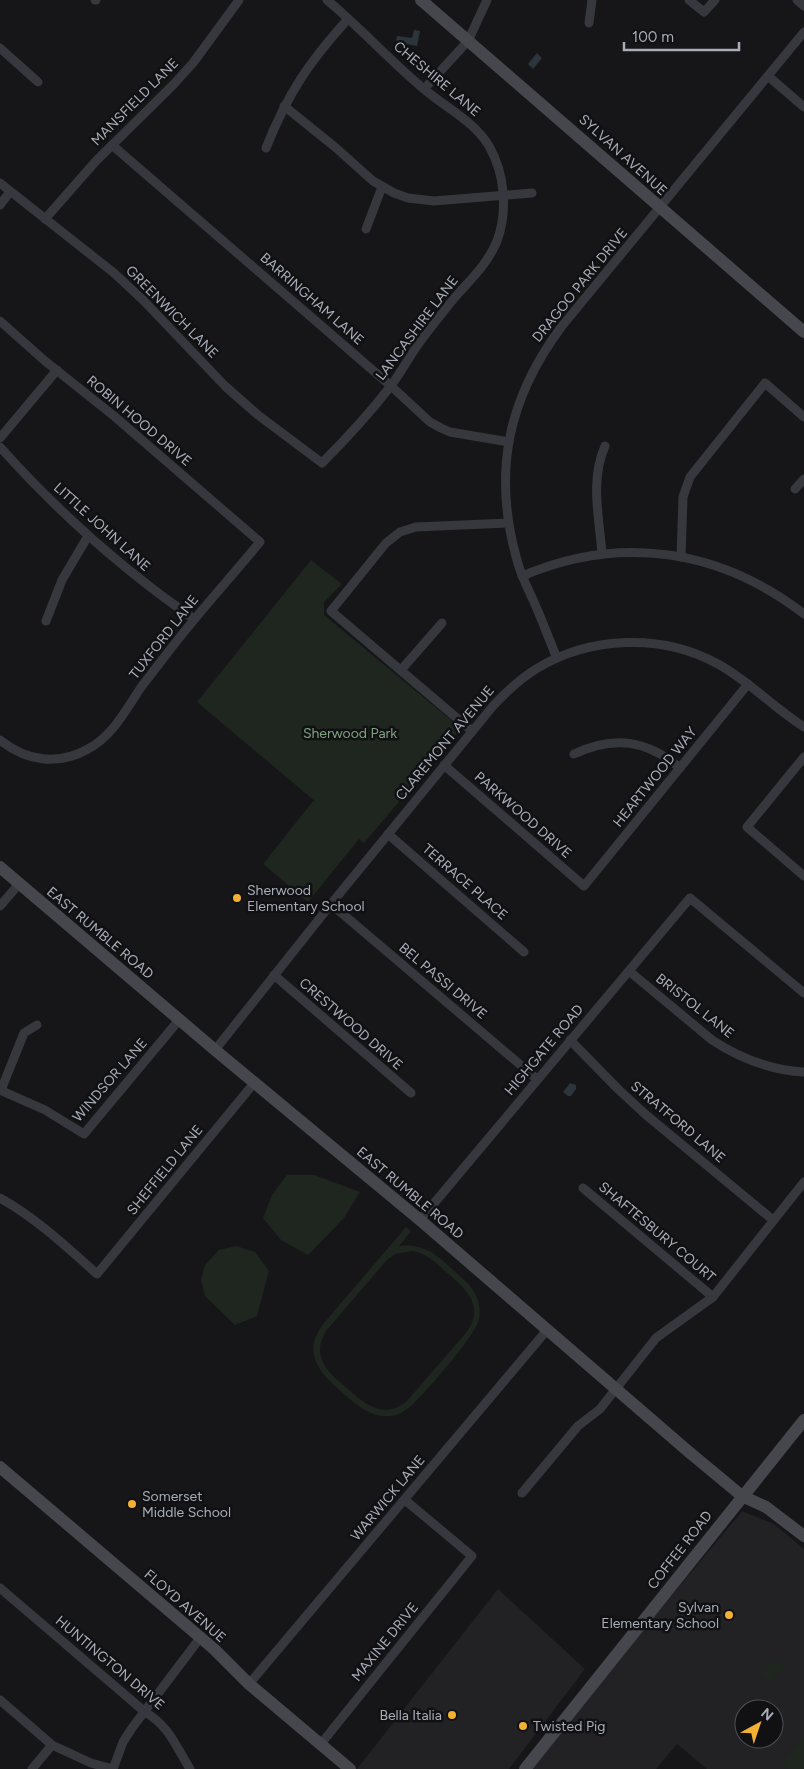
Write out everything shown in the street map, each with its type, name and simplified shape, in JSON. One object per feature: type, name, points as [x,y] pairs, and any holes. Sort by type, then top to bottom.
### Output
[{"type":"street","name":"MANSFIELD LANE","points":[[45,219],[79,179],[149,110],[193,63],[239,0]]},
{"type":"street","name":"CHESHIRE LANE","points":[[327,0],[424,89],[472,125],[482,136],[496,160],[500,172],[503,195]]},
{"type":"street","name":"SYLVAN AVENUE","points":[[421,0],[660,208],[803,328]]},
{"type":"street","points":[[424,89],[468,41],[486,0]]},
{"type":"street","points":[[589,23],[592,0]]},
{"type":"street","points":[[688,0],[704,12],[715,0]]},
{"type":"street","points":[[797,0],[804,6]]},
{"type":"street","points":[[266,148],[284,106],[307,67],[348,19]]},
{"type":"street","name":"DRAGOO PARK DRIVE","points":[[557,658],[522,576],[508,523],[506,480],[509,442],[518,402],[547,346],[804,32]]},
{"type":"street","points":[[0,48],[38,82]]},
{"type":"street","points":[[768,76],[804,107]]},
{"type":"street","points":[[284,106],[382,187],[401,196],[421,201],[532,193]]},
{"type":"street","name":"BARRINGHAM LANE","points":[[112,145],[391,386],[430,422],[456,433],[509,442]]},
{"type":"street","name":"GREENWICH LANE","points":[[0,183],[114,273],[144,301],[224,386],[258,415],[322,463]]},
{"type":"street","points":[[366,228],[382,187]]},
{"type":"street","points":[[0,205],[10,192]]},
{"type":"street","name":"LANCASHIRE LANE","points":[[322,463],[345,440],[391,386],[418,345],[448,306],[484,265],[491,254],[501,226],[503,195]]},
{"type":"street","name":"ROBIN HOOD DRIVE","points":[[0,321],[260,542]]},
{"type":"street","points":[[0,438],[57,370]]},
{"type":"street","points":[[681,556],[683,497],[690,477],[765,383],[804,417]]},
{"type":"street","points":[[602,553],[596,476],[605,446]]},
{"type":"street","name":"LITTLE JOHN LANE","points":[[0,447],[53,503],[88,536],[146,584],[194,619]]},
{"type":"street","points":[[795,489],[804,479]]},
{"type":"street","points":[[472,731],[331,611],[386,543],[400,532],[416,527],[508,523]]},
{"type":"street","points":[[46,622],[62,580],[88,536]]},
{"type":"street","name":"TUXFORD LANE","points":[[0,740],[24,755],[45,759],[69,757],[89,749],[99,742],[116,725],[149,677],[194,619],[260,542]]},
{"type":"street","points":[[522,576],[559,562],[602,553],[643,552],[681,556],[704,562],[749,579],[770,590],[804,614]]},
{"type":"street","points":[[401,670],[442,623]]},
{"type":"street","name":"CLAREMONT AVENUE","points":[[215,1050],[472,731],[506,692],[536,669],[574,652],[609,644],[637,643],[666,646],[700,656],[717,664],[748,684],[804,727]]},
{"type":"street","name":"HEARTWOOD WAY","points":[[584,886],[748,684]]},
{"type":"street","points":[[574,754],[600,744],[622,742],[657,751],[680,768]]},
{"type":"street","points":[[804,756],[747,826],[804,876]]},
{"type":"street","name":"PARKWOOD DRIVE","points":[[444,765],[584,886]]},
{"type":"street","name":"TERRACE PLACE","points":[[388,834],[524,952]]},
{"type":"street","name":"EAST RUMBLE ROAD","points":[[0,867],[179,1020],[420,1220],[615,1390],[742,1496],[766,1507],[804,1536]]},
{"type":"street","points":[[0,906],[19,884]]},
{"type":"street","name":"HIGHGATE ROAD","points":[[420,1220],[690,898],[804,993]]},
{"type":"street","name":"BEL PASSI DRIVE","points":[[331,904],[537,1079]]},
{"type":"street","name":"BRISTOL LANE","points":[[629,971],[712,1040],[726,1049],[773,1068],[804,1072]]},
{"type":"street","name":"CRESTWOOD DRIVE","points":[[274,975],[411,1093]]},
{"type":"street","name":"WINDSOR LANE","points":[[0,1090],[45,1110],[84,1134],[179,1020]]},
{"type":"street","points":[[0,1090],[24,1033],[36,1025]]},
{"type":"street","name":"STRATFORD LANE","points":[[570,1040],[645,1114],[773,1220]]},
{"type":"street","name":"SHEFFIELD LANE","points":[[0,1198],[35,1222],[97,1274],[254,1083]]},
{"type":"street","points":[[522,1493],[578,1426],[600,1409],[656,1338],[713,1298],[804,1182]]},
{"type":"street","name":"SHAFTESBURY COURT","points":[[583,1188],[713,1298]]},
{"type":"street","name":"WARWICK LANE","points":[[248,1684],[547,1330]]},
{"type":"street","name":"COFFEE ROAD","points":[[525,1769],[804,1420]]},
{"type":"street","name":"FLOYD AVENUE","points":[[0,1466],[200,1638],[248,1684],[350,1769]]},
{"type":"street","name":"MAXINE DRIVE","points":[[320,1745],[472,1556],[405,1500]]},
{"type":"street","name":"HUNTINGTON DRIVE","points":[[0,1588],[159,1722],[170,1734],[190,1769]]},
{"type":"street","points":[[0,1700],[52,1745],[91,1763],[113,1769],[123,1742],[200,1638]]},
{"type":"street","points":[[32,1769],[52,1745]]},
{"type":"shaded area","points":[[414,30],[420,31],[417,46],[396,42],[397,36],[412,38]]},
{"type":"shaded area","points":[[537,53],[542,58],[533,69],[528,64]]},
{"type":"shaded area","points":[[570,1083],[576,1085],[576,1089],[571,1096],[568,1096],[563,1092]]},
{"type":"shaded area","name":"Sylvan Elementary School","points":[[742,1511],[774,1524],[804,1549],[804,1769],[707,1769],[677,1744],[656,1769],[531,1769],[600,1682]]},
{"type":"shaded area","points":[[498,1589],[585,1669],[509,1769],[357,1769]]},
{"type":"green space","name":"Sherwood Park","points":[[311,560],[342,584],[324,602],[324,615],[457,725],[458,732],[364,843],[359,839],[308,902],[263,864],[313,801],[317,803],[197,702]]},
{"type":"green space","points":[[287,1175],[314,1175],[360,1192],[344,1218],[308,1255],[281,1240],[263,1218],[272,1195]]},
{"type":"green space","points":[[406,1227],[411,1231],[399,1246],[418,1247],[427,1250],[442,1260],[471,1287],[477,1297],[480,1313],[476,1327],[450,1363],[428,1388],[404,1411],[388,1416],[368,1412],[362,1408],[336,1387],[321,1371],[316,1363],[314,1344],[317,1334],[324,1323]],"holes":[[[417,1252],[434,1261],[460,1284],[471,1298],[474,1314],[472,1323],[466,1333],[406,1402],[398,1407],[382,1410],[368,1405],[334,1377],[324,1364],[320,1349],[326,1331],[386,1261],[395,1254]]]},
{"type":"green space","points":[[236,1246],[255,1252],[269,1271],[257,1316],[235,1325],[205,1296],[201,1280],[205,1265],[219,1250]]},
{"type":"green space","points":[[774,1659],[783,1667],[771,1682],[761,1674]]},
{"type":"green space","points":[[804,1737],[804,1769],[789,1769],[782,1763]]},
{"type":"place","name":"Sherwood Elementary School","points":[[237,898]]},
{"type":"place","name":"Somerset Middle School","points":[[132,1504]]},
{"type":"place","name":"Sylvan Elementary School","points":[[729,1615]]},
{"type":"place","name":"Bella Italia","points":[[452,1715]]},
{"type":"place","name":"Twisted Pig","points":[[523,1726]]}]
